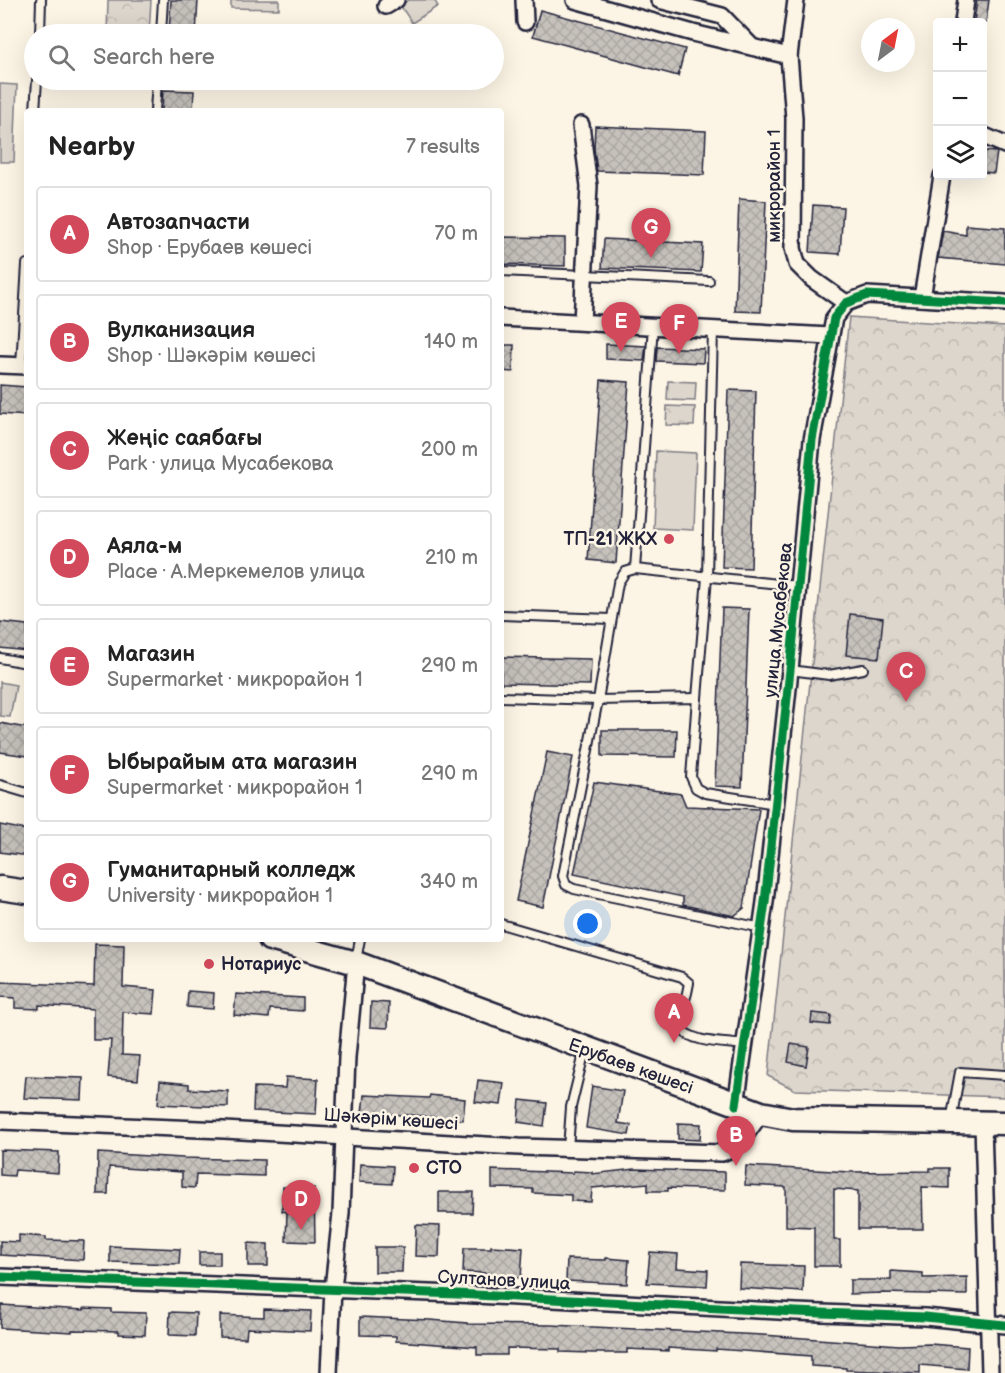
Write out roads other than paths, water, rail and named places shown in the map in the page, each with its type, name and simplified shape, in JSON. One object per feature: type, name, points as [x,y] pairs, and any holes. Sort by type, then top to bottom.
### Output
[{"type":"main road","points":[[0,888],[24,892]]},
{"type":"main road","name":"Ерубаев көшесі","points":[[281,942],[356,963],[761,1113],[793,1119],[994,1123]]},
{"type":"street","points":[[524,0],[525,22]]},
{"type":"street","points":[[575,0],[693,33],[789,56],[796,0]]},
{"type":"street","points":[[659,0],[722,16]]},
{"type":"street","points":[[709,0],[752,47]]},
{"type":"street","points":[[964,18],[966,0]]},
{"type":"street","name":"микрорайон 1","points":[[789,56],[794,118],[793,248],[797,264],[812,279],[846,303]]},
{"type":"street","points":[[581,125],[589,186],[582,322]]},
{"type":"street","points":[[987,137],[1005,145]]},
{"type":"street","points":[[922,298],[941,180]]},
{"type":"street","points":[[846,303],[867,295],[1005,303]]},
{"type":"street","name":"улица Мусабекова","points":[[736,1105],[762,928],[812,440],[834,318],[846,303]]},
{"type":"street","points":[[504,318],[830,336]]},
{"type":"street","points":[[0,365],[24,366]]},
{"type":"street","points":[[329,1373],[333,1289],[346,1136],[347,1057],[356,963]]},
{"type":"street","name":"Шәкәрім көшесі","points":[[0,1121],[346,1136],[568,1149],[722,1153],[731,1150],[738,1143],[761,1113]]},
{"type":"street","points":[[990,1373],[997,1324],[994,1123]]},
{"type":"street","name":"Султанов улица","points":[[0,1277],[457,1294],[925,1317],[997,1324]]},
{"type":"lane","points":[[41,24],[42,0]]},
{"type":"lane","points":[[161,24],[163,0]]},
{"type":"lane","points":[[35,108],[36,90]]},
{"type":"lane","points":[[155,108],[156,90]]},
{"type":"lane","points":[[504,271],[709,281]]},
{"type":"lane","points":[[635,569],[653,326]]},
{"type":"lane","points":[[713,329],[707,577],[691,777],[696,788],[705,793],[776,804]]},
{"type":"lane","points":[[762,928],[574,889],[566,885],[563,876],[598,700],[618,582],[625,572],[635,569],[798,586]]},
{"type":"lane","points":[[504,615],[611,619]]},
{"type":"lane","points":[[0,658],[24,662]]},
{"type":"lane","points":[[790,670],[829,675],[863,669]]},
{"type":"lane","points":[[504,697],[598,700],[698,698]]},
{"type":"lane","points":[[0,785],[24,792]]},
{"type":"lane","points":[[504,925],[682,977],[688,983],[687,993],[676,1026],[695,1038],[746,1045]]},
{"type":"lane","points":[[356,963],[360,942]]},
{"type":"lane","points":[[568,1149],[571,1107],[585,1049]]},
{"type":"lane","points":[[950,1123],[960,1072],[1005,1075]]},
{"type":"place","name":"Гуманитарный колледж","points":[[651,258]]},
{"type":"place","name":"Магазин","points":[[621,352]]},
{"type":"place","name":"Ыбырайым ата магазин","points":[[679,354]]},
{"type":"place","name":"ТП-21 ЖКХ","points":[[669,539]]},
{"type":"place","name":"Жеңіс саябағы","points":[[906,702]]},
{"type":"place","name":"Нотариус","points":[[209,964]]},
{"type":"place","name":"Автозапчасти","points":[[674,1043]]},
{"type":"place","name":"Вулканизация","points":[[736,1166]]},
{"type":"place","name":"СТО","points":[[414,1168]]},
{"type":"place","name":"Аяла-м","points":[[301,1230]]}]
